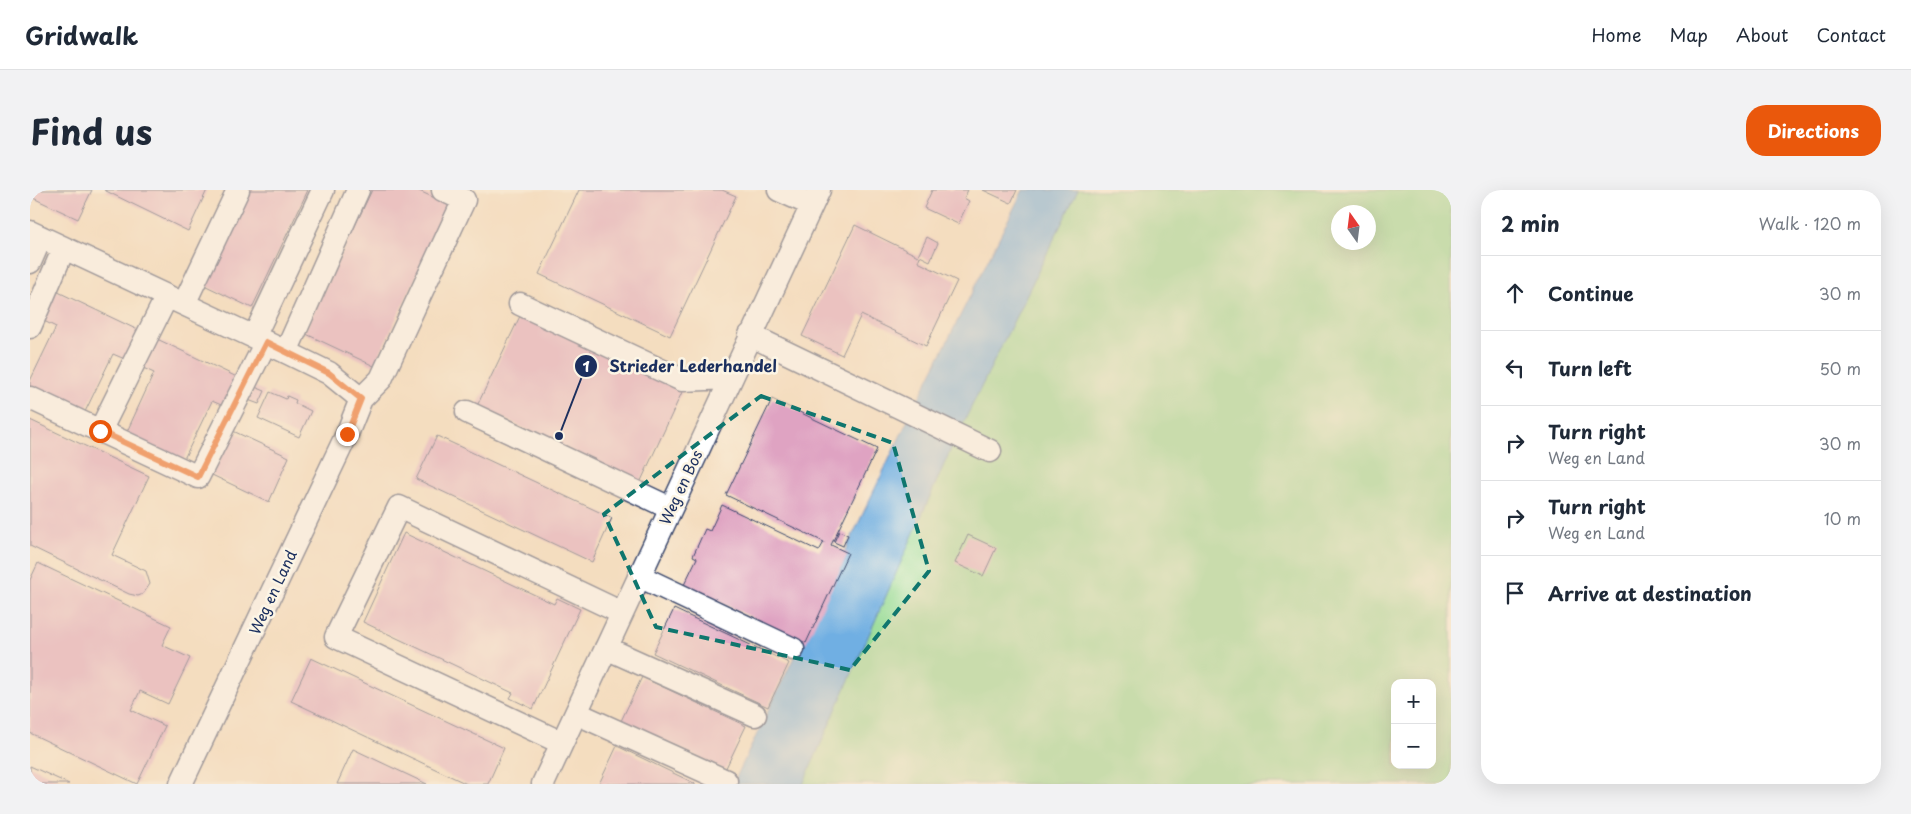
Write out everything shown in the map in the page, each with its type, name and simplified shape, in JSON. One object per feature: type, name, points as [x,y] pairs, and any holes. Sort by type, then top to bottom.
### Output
[{"type":"street","points":[[100,431],[238,190]]},
{"type":"street","points":[[30,398],[198,477],[260,340],[323,190]]},
{"type":"street","points":[[286,352],[358,190]]},
{"type":"street","name":"Weg en Land","points":[[181,784],[347,434],[361,399],[380,379],[464,200],[443,190]]},
{"type":"street","points":[[779,190],[815,198]]},
{"type":"street","name":"Weg en Bos","points":[[543,784],[815,198]]},
{"type":"street","points":[[30,262],[36,235],[329,373],[361,399]]},
{"type":"street","points":[[30,327],[64,248]]},
{"type":"street","points":[[520,304],[682,380],[730,378]]},
{"type":"street","points":[[750,335],[990,451]]},
{"type":"street","points":[[467,412],[670,508]]},
{"type":"street","points":[[562,743],[336,637],[399,507],[622,612]]},
{"type":"street","points":[[639,576],[793,649]]},
{"type":"street","points":[[606,648],[755,716]]},
{"type":"street","points":[[576,713],[726,782]]},
{"type":"highlighted area","points":[[761,396],[893,443],[929,571],[850,670],[656,627],[604,514]]},
{"type":"green space","points":[[1078,190],[1451,190],[1451,784],[803,784],[953,444]]},
{"type":"water","points":[[1023,190],[1078,190],[953,444],[803,784],[733,784],[907,422]]},
{"type":"building","points":[[30,190],[92,190],[78,219],[33,198],[30,204]]},
{"type":"building","points":[[104,190],[207,190],[188,231]]},
{"type":"building","points":[[249,190],[308,190],[252,308],[204,285]]},
{"type":"building","points":[[372,190],[417,190],[450,205],[374,366],[304,333]]},
{"type":"building","points":[[579,190],[722,190],[736,196],[670,336],[539,274]]},
{"type":"building","points":[[932,190],[968,190],[964,198],[969,201],[958,224],[924,208]]},
{"type":"building","points":[[983,190],[1017,190],[1011,203]]},
{"type":"building","points":[[855,225],[918,256],[927,237],[938,243],[930,261],[920,256],[918,262],[957,281],[926,346],[861,315],[842,355],[802,336]]},
{"type":"building","points":[[56,291],[140,331],[127,360],[113,354],[83,416],[30,391],[30,381],[56,327],[42,320]]},
{"type":"building","points":[[521,314],[683,390],[640,483],[477,406]]},
{"type":"building","points":[[155,338],[239,378],[226,407],[212,401],[182,463],[125,436],[154,373],[141,367]]},
{"type":"building","points":[[255,387],[265,391],[259,404],[248,400]]},
{"type":"building","points":[[270,392],[286,399],[287,396],[296,400],[295,403],[311,411],[299,437],[258,418]]},
{"type":"building","points":[[772,399],[877,449],[831,545],[848,553],[806,643],[684,585],[697,558],[693,556],[705,529],[710,531],[722,505],[819,551],[824,542],[726,495]]},
{"type":"building","points":[[30,420],[149,476],[112,555],[146,571],[150,584],[143,594],[138,596],[129,594],[30,546]]},
{"type":"building","points":[[233,431],[289,457],[269,502],[212,475]]},
{"type":"building","points":[[437,436],[612,518],[592,562],[416,479]]},
{"type":"building","points":[[839,531],[848,535],[843,546],[834,542]]},
{"type":"building","points":[[404,533],[554,604],[557,598],[580,609],[533,709],[510,698],[513,693],[363,622]]},
{"type":"building","points":[[968,535],[996,548],[983,576],[955,563]]},
{"type":"building","points":[[38,563],[171,626],[162,645],[190,658],[168,704],[140,691],[131,710],[165,726],[137,784],[30,733],[30,580]]},
{"type":"building","points":[[674,609],[789,663],[768,707],[653,653]]},
{"type":"building","points":[[311,658],[504,748],[488,784],[467,784],[291,701]]},
{"type":"building","points":[[642,677],[746,726],[725,770],[621,721]]},
{"type":"building","points":[[617,746],[696,784],[599,784]]},
{"type":"building","points":[[353,749],[427,784],[337,784]]},
{"type":"building","points":[[30,766],[69,784],[30,784]]},
{"type":"place","name":"Strieder Lederhandel","points":[[559,436]]},
{"type":"route","points":[[100,431],[198,477],[266,342],[329,373],[361,399],[347,434]]}]
